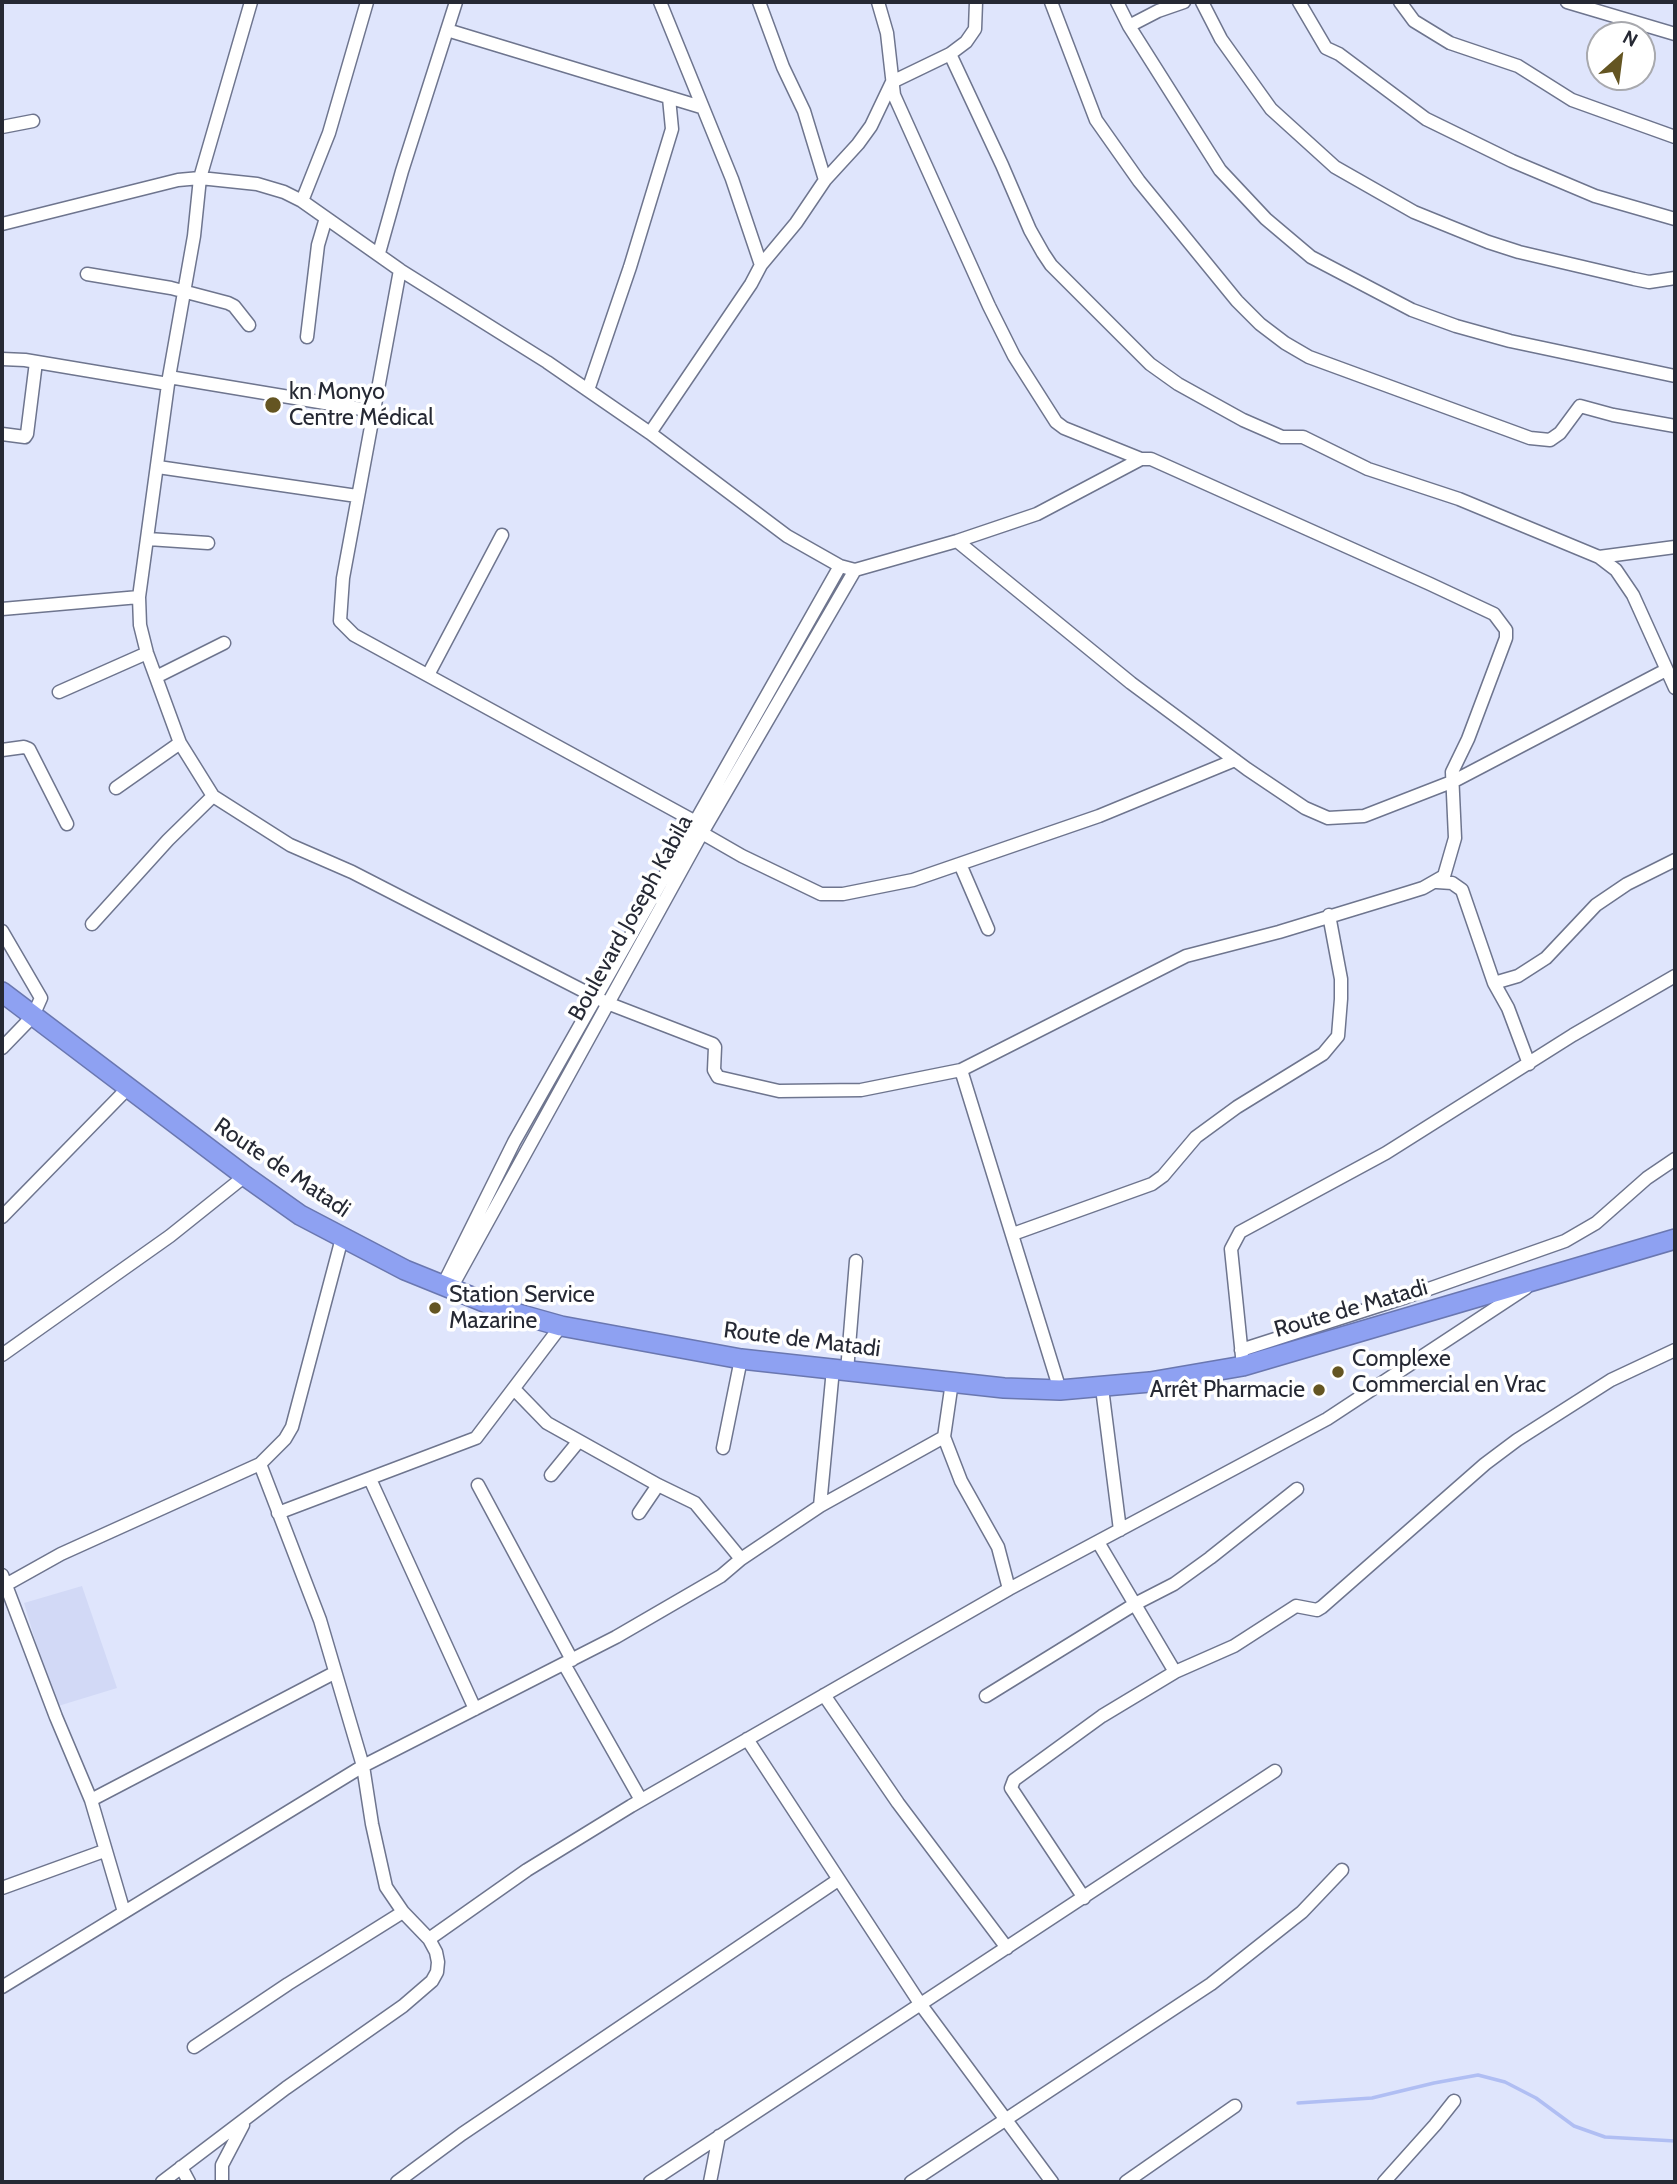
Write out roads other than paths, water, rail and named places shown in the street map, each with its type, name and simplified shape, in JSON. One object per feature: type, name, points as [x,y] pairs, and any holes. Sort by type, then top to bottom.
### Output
[{"type":"highway","name":"Route de Matadi","points":[[2,992],[245,1176],[300,1215],[342,1238],[446,1289],[504,1310],[561,1326],[741,1359],[1004,1388],[1060,1390],[1150,1382],[1539,1279],[1675,1238]]},
{"type":"street","points":[[251,2],[201,178],[139,597],[140,625],[147,653],[180,743],[214,796],[290,845],[352,872],[601,1000],[713,1044],[714,1070],[718,1077],[779,1091],[861,1090],[961,1070],[1186,956],[1279,932],[1437,882],[1444,876],[1455,838],[1452,772],[1468,739],[1506,638],[1504,624],[1494,614],[1151,460],[1141,459],[1064,428],[1056,422],[1014,356],[989,306],[894,95],[887,33],[878,2]]},
{"type":"street","points":[[302,201],[329,133],[367,2]]},
{"type":"street","points":[[379,253],[456,2]]},
{"type":"street","points":[[660,2],[732,179],[761,265]]},
{"type":"street","points":[[759,2],[783,67],[804,111],[825,180]]},
{"type":"street","points":[[650,433],[751,285],[761,265],[796,223],[825,180],[871,126],[892,82],[950,54],[971,37],[976,17],[976,2]]},
{"type":"street","points":[[1051,2],[1096,120],[1139,181],[1237,301],[1260,324],[1285,343],[1309,357],[1530,438],[1550,440],[1560,433],[1580,405],[1613,415],[1675,426]]},
{"type":"street","points":[[1118,2],[1129,26],[1220,170],[1266,219],[1311,257],[1412,310],[1456,326],[1510,341],[1675,376]]},
{"type":"street","points":[[1129,26],[1158,11],[1184,2]]},
{"type":"street","points":[[1202,2],[1221,39],[1270,109],[1335,167],[1414,212],[1488,242],[1633,279],[1649,282],[1675,278]]},
{"type":"street","points":[[1298,2],[1326,48],[1339,54],[1426,119],[1512,161],[1595,196],[1675,219]]},
{"type":"street","points":[[1400,2],[1414,21],[1450,43],[1518,66],[1572,100],[1675,138]]},
{"type":"street","points":[[1567,2],[1675,34]]},
{"type":"street","points":[[447,30],[701,107]]},
{"type":"street","points":[[950,54],[1030,230],[1047,259],[1165,376],[1243,420],[1282,437],[1303,437],[1368,469],[1460,499],[1599,557],[1616,570],[1633,595],[1672,678],[1414,798],[1364,816],[1328,818],[1305,808],[1131,683],[957,541]]},
{"type":"street","points":[[588,390],[630,267],[672,129],[669,98]]},
{"type":"street","points":[[2,127],[33,121]]},
{"type":"street","points":[[2,224],[178,180],[201,178],[269,186],[302,201],[400,270],[547,362],[650,433],[787,536],[839,566],[855,570],[957,541],[1037,514],[1141,459]]},
{"type":"street","points":[[307,337],[318,244],[327,218]]},
{"type":"street","points":[[400,270],[343,579],[340,621],[354,635],[694,821],[702,833],[742,856],[821,894],[843,894],[913,880],[1099,816],[1235,760]]},
{"type":"street","points":[[87,274],[171,288],[228,303],[238,310],[250,325]]},
{"type":"street","points":[[2,359],[169,380],[373,411]]},
{"type":"street","points":[[2,434],[25,437],[27,434],[36,362]]},
{"type":"street","points":[[158,467],[357,496]]},
{"type":"street","points":[[428,675],[502,535]]},
{"type":"street","points":[[148,539],[208,543]]},
{"type":"street","points":[[1599,557],[1675,547]]},
{"type":"street","name":"Boulevard Joseph Kabila","points":[[446,1289],[694,821],[839,566]]},
{"type":"street","name":"Boulevard Joseph Kabila","points":[[601,1000],[855,570]]},
{"type":"street","points":[[2,609],[139,597]]},
{"type":"street","points":[[156,677],[223,643]]},
{"type":"street","points":[[59,692],[147,653]]},
{"type":"street","points":[[116,788],[180,743]]},
{"type":"street","points":[[2,750],[24,747],[29,749],[66,824]]},
{"type":"street","points":[[92,924],[168,840],[214,796]]},
{"type":"street","points":[[1494,983],[1518,976],[1546,958],[1596,905],[1627,884],[1675,860]]},
{"type":"street","points":[[960,864],[988,929]]},
{"type":"street","points":[[1437,882],[1452,883],[1462,890],[1494,983],[1508,1009],[1529,1064]]},
{"type":"street","points":[[1013,1234],[1152,1184],[1163,1176],[1196,1137],[1237,1107],[1323,1055],[1338,1035],[1341,999],[1341,979],[1329,915]]},
{"type":"street","points":[[2,931],[38,992],[40,1004],[33,1016],[2,1048]]},
{"type":"street","points":[[1675,976],[1573,1035],[1386,1153],[1240,1232],[1231,1249],[1242,1358],[1565,1241],[1596,1223],[1647,1178],[1675,1159]]},
{"type":"street","points":[[961,1070],[1060,1390]]},
{"type":"street","points":[[2,1217],[128,1088]]},
{"type":"street","points":[[2,1355],[160,1243],[245,1176]]},
{"type":"street","points":[[124,1912],[91,1800],[3,1582],[260,1464],[285,1439],[292,1427],[342,1238]]},
{"type":"street","points":[[820,1506],[856,1261]]},
{"type":"street","points":[[429,1939],[527,1870],[640,1800],[1009,1589],[1327,1419],[1539,1279]]},
{"type":"street","points":[[278,1513],[470,1442],[482,1432],[561,1326]]},
{"type":"street","points":[[1084,1898],[1012,1788],[1012,1782],[1102,1716],[1175,1672],[1234,1646],[1296,1606],[1317,1610],[1322,1607],[1485,1464],[1517,1440],[1611,1380],[1675,1350]]},
{"type":"street","points":[[723,1448],[741,1359]]},
{"type":"street","points":[[952,1382],[944,1437],[961,1481],[998,1547],[1009,1589]]},
{"type":"street","points":[[1102,1388],[1120,1530]]},
{"type":"street","points":[[514,1389],[547,1423],[695,1503],[741,1559]]},
{"type":"street","points":[[2,1987],[363,1766],[616,1637],[721,1576],[741,1559],[820,1506],[944,1437]]},
{"type":"street","points":[[551,1475],[578,1442]]},
{"type":"street","points":[[162,2182],[305,2074],[403,2006],[432,1981],[439,1962],[429,1939],[403,1912],[386,1887],[363,1766],[320,1620],[260,1464]]},
{"type":"street","points":[[370,1479],[475,1709]]},
{"type":"street","points":[[478,1485],[640,1800]]},
{"type":"street","points":[[639,1513],[658,1485]]},
{"type":"street","points":[[986,1696],[1135,1604],[1174,1584],[1297,1489]]},
{"type":"street","points":[[1098,1542],[1175,1672]]},
{"type":"street","points":[[91,1800],[334,1673]]},
{"type":"street","points":[[824,1695],[898,1803],[1007,1948]]},
{"type":"street","points":[[747,1739],[921,2005],[1052,2182]]},
{"type":"street","points":[[650,2182],[1275,1771]]},
{"type":"street","points":[[2,1888],[104,1851]]},
{"type":"street","points":[[911,2182],[1212,1984],[1302,1912],[1342,1870]]},
{"type":"street","points":[[397,2182],[462,2134],[838,1880]]},
{"type":"street","points":[[194,2047],[403,1912]]},
{"type":"street","points":[[1384,2182],[1454,2101]]},
{"type":"street","points":[[1126,2182],[1234,2106]]},
{"type":"street","points":[[222,2182],[222,2165],[246,2120]]},
{"type":"street","points":[[710,2182],[719,2136]]},
{"type":"street","points":[[181,2167],[189,2182]]},
{"type":"waterway","points":[[1298,2103],[1372,2098],[1478,2075],[1505,2082],[1536,2098],[1574,2126],[1605,2137],[1675,2141]]},
{"type":"place","name":"kn Monyo Centre Médical","points":[[273,405]]},
{"type":"place","name":"Station Service Mazarine","points":[[435,1308]]},
{"type":"place","name":"Complexe Commercial en Vrac","points":[[1338,1372]]},
{"type":"place","name":"Arrêt Pharmacie","points":[[1319,1390]]}]
